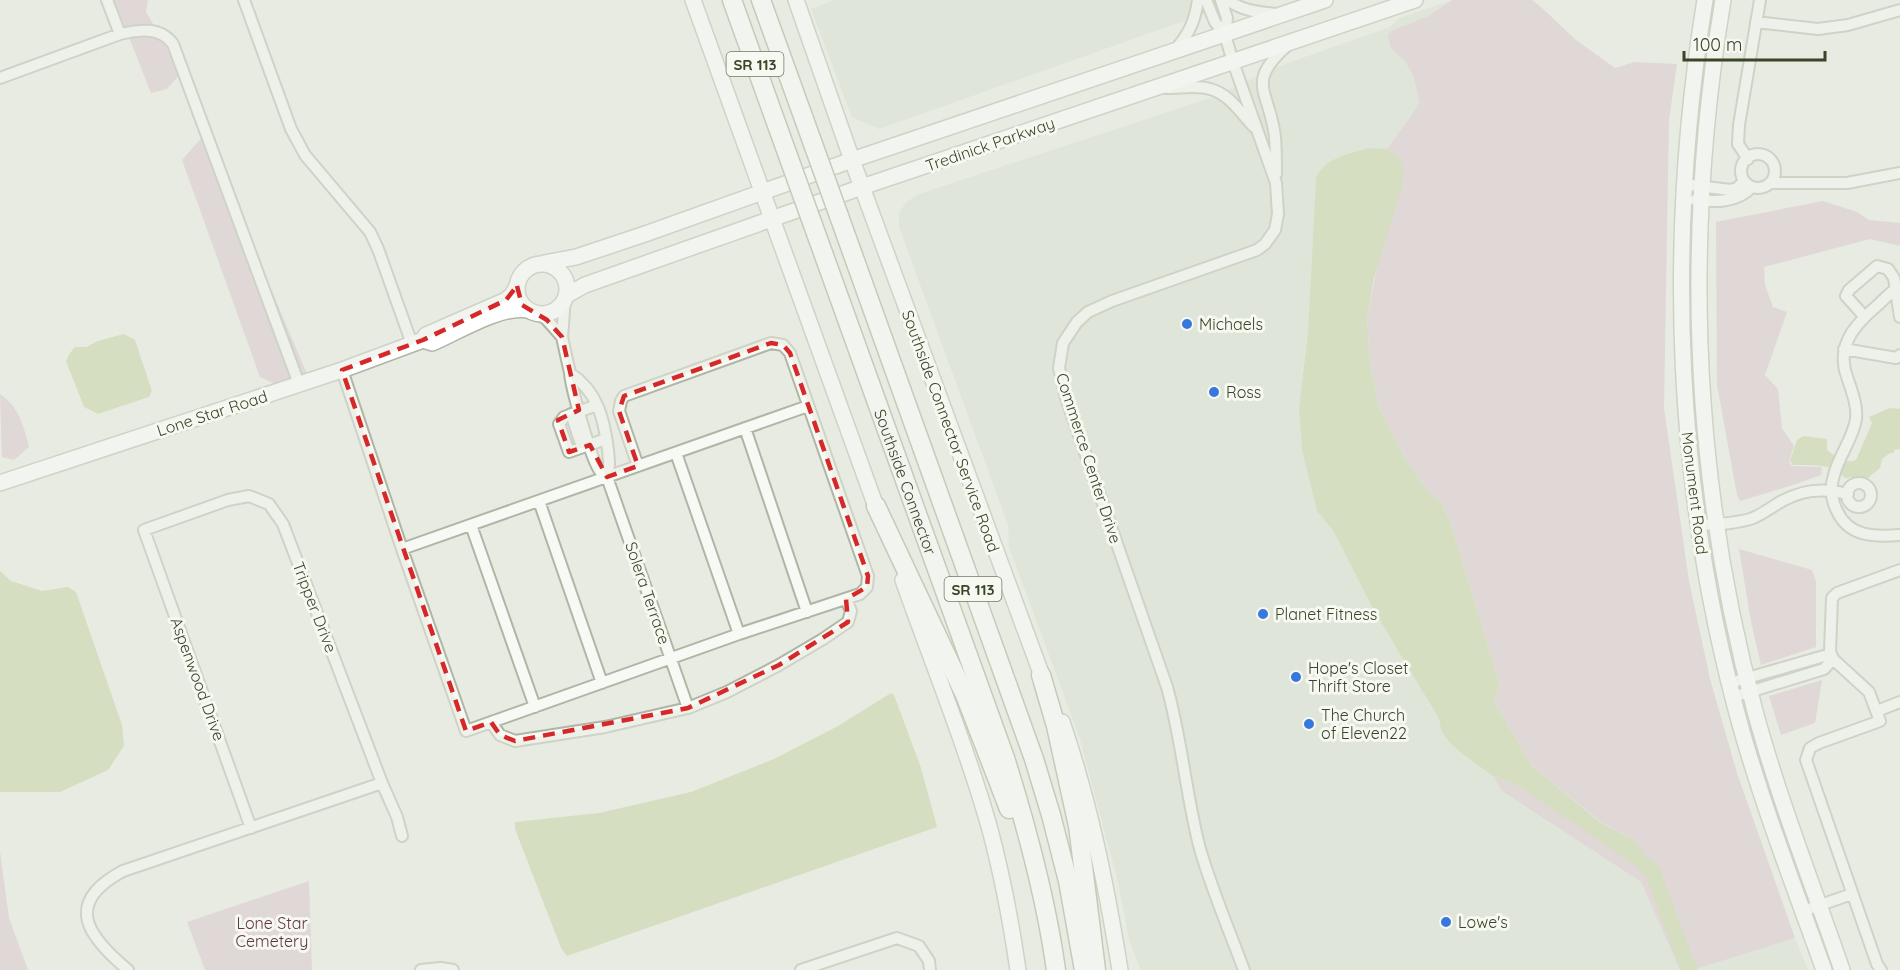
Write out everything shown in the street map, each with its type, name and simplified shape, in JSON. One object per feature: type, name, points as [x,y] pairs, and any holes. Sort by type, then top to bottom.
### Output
[{"type":"highway","name":"Southside Connector","points":[[732,0],[1005,758],[1025,822],[1056,970]]},
{"type":"highway","name":"Southside Connector","points":[[761,0],[1034,759],[1068,881],[1084,970]]},
{"type":"highway","points":[[876,506],[965,695],[1005,800],[1021,846],[1038,911],[1048,970]]},
{"type":"highway","points":[[1041,675],[1064,759],[1078,826],[1096,970]]},
{"type":"street","points":[[107,0],[120,34]]},
{"type":"street","points":[[244,0],[291,129],[305,155],[370,232],[418,342]]},
{"type":"street","points":[[693,0],[965,753],[989,827],[1007,900],[1018,970]]},
{"type":"street","name":"Southside Connector Service Road","points":[[796,0],[852,160],[1041,675],[1062,721],[1076,763],[1108,894],[1119,970]]},
{"type":"street","points":[[1173,52],[1187,37],[1198,0]]},
{"type":"street","name":"Commerce Center Drive","points":[[1206,0],[1215,22],[1225,34]]},
{"type":"street","name":"Commerce Center Drive","points":[[1221,0],[1227,18],[1225,34],[1233,62],[1276,183],[1278,214],[1275,230],[1265,244],[1257,250],[1112,301],[1088,312],[1077,322],[1063,343],[1059,368],[1066,398],[1167,687],[1200,848],[1244,970]]},
{"type":"street","points":[[1227,0],[1240,8],[1253,12],[1284,14]]},
{"type":"street","name":"Tredinick Parkway","points":[[543,263],[576,257],[852,160],[1325,0]]},
{"type":"street","name":"Tredinick Parkway","points":[[566,297],[585,285],[862,187],[1415,0]]},
{"type":"street","name":"Monument Road","points":[[1705,0],[1690,102],[1683,192],[1681,348],[1689,457],[1708,584],[1732,690],[1764,801],[1824,970]]},
{"type":"street","name":"Monument Road","points":[[1723,0],[1709,97],[1701,194],[1698,306],[1704,420],[1716,524],[1732,612],[1767,752],[1842,970]]},
{"type":"street","points":[[1748,159],[1738,144],[1739,125],[1760,0]]},
{"type":"street","points":[[1756,22],[1818,29],[1848,25],[1900,10]]},
{"type":"street","points":[[0,76],[120,34],[154,30],[168,37],[173,44],[298,384]]},
{"type":"street","points":[[1276,183],[1275,136],[1264,94],[1263,77],[1272,59],[1292,42]]},
{"type":"street","points":[[1156,88],[1200,88],[1219,92],[1258,131]]},
{"type":"street","points":[[1748,184],[1742,168],[1752,156],[1762,155],[1774,164],[1775,174],[1770,183]]},
{"type":"street","points":[[1748,184],[1761,188],[1770,183],[1847,183],[1900,173]]},
{"type":"street","points":[[1683,192],[1733,200],[1739,197],[1748,184]]},
{"type":"street","points":[[533,312],[552,313],[558,309],[566,297],[568,288],[563,274],[557,268],[543,263],[527,268],[522,273],[517,286],[519,299],[533,312],[548,320],[562,337]]},
{"type":"street","points":[[1864,316],[1846,296],[1877,266],[1888,269],[1894,278],[1898,288],[1897,305],[1900,317]]},
{"type":"street","name":"Lone Star Road","points":[[0,483],[342,370],[418,342],[426,335],[506,300],[517,286]]},
{"type":"street","points":[[1898,288],[1864,316],[1847,340],[1844,349],[1844,367],[1856,415],[1854,428],[1834,473],[1831,489],[1833,504],[1840,519],[1849,528],[1882,536],[1900,535]]},
{"type":"street","name":"Solera Terrace","points":[[566,297],[562,337],[575,412],[586,446],[599,470],[607,477],[688,708]]},
{"type":"street","name":"Lone Star Road","points":[[418,342],[432,344],[505,311],[519,308],[533,312]]},
{"type":"street","points":[[342,370],[466,731],[739,634],[860,594],[867,587],[868,576],[790,353],[783,345],[771,343],[624,396],[619,411],[638,466]]},
{"type":"street","points":[[1844,349],[1896,358],[1900,355]]},
{"type":"street","name":"Solera Terrace","points":[[570,373],[580,380],[597,405],[603,420],[610,467],[607,477]]},
{"type":"street","points":[[597,405],[564,417],[559,424],[569,452],[606,439]]},
{"type":"street","points":[[402,549],[808,406]]},
{"type":"street","points":[[745,428],[807,612]]},
{"type":"street","points":[[676,453],[739,634]]},
{"type":"street","points":[[1698,525],[1750,519],[1765,513],[1791,496],[1808,491],[1831,489],[1848,494]]},
{"type":"street","name":"Tripper Drive","points":[[144,530],[228,500],[249,496],[269,504],[284,524],[397,817],[402,836]]},
{"type":"street","points":[[539,501],[603,683]]},
{"type":"street","points":[[471,525],[534,707]]},
{"type":"street","name":"Aspenwood Drive","points":[[144,530],[251,828]]},
{"type":"street","points":[[1833,659],[1830,651],[1832,598],[1838,593],[1900,570]]},
{"type":"street","points":[[491,722],[500,735],[515,741],[605,727],[688,708],[727,692],[779,665],[848,622],[851,611],[846,599]]},
{"type":"street","points":[[1749,686],[1789,667],[1824,656],[1833,659],[1869,692],[1879,716]]},
{"type":"street","points":[[1732,690],[1793,679],[1824,669],[1833,659]]},
{"type":"street","points":[[1789,667],[1793,679]]},
{"type":"street","points":[[1881,970],[1806,760],[1810,748],[1879,716],[1900,702]]},
{"type":"street","points":[[128,970],[98,942],[90,930],[87,918],[89,904],[95,891],[106,880],[123,871],[382,783]]},
{"type":"street","points":[[1803,911],[1852,894]]},
{"type":"street","points":[[801,970],[897,938],[919,946],[929,961],[930,970]]},
{"type":"street","points":[[421,970],[441,968],[453,970]]},
{"type":"highlighted area","points":[[517,286],[522,305],[547,320],[562,337],[579,410],[558,420],[569,452],[590,445],[607,477],[638,466],[619,411],[624,396],[771,343],[783,345],[790,353],[868,576],[867,587],[846,599],[848,622],[779,665],[688,708],[515,741],[500,735],[491,722],[466,731],[342,370],[423,340],[506,300]]},
{"type":"shaded area","points":[[835,0],[1243,0],[879,129],[852,117],[811,9]]},
{"type":"shaded area","points":[[1452,0],[1428,16],[1391,31],[1391,49],[1404,60],[1414,77],[1419,103],[1410,120],[1387,149],[1369,148],[1316,178],[1308,332],[1299,408],[1302,450],[1317,511],[1334,532],[1372,607],[1439,719],[1441,730],[1465,756],[1493,776],[1502,791],[1641,882],[1680,970],[1141,970],[1129,940],[1118,882],[1079,736],[1009,547],[1008,525],[899,227],[899,213],[906,202],[919,194],[1213,97],[1274,68],[1390,27],[1399,18]]},
{"type":"shaded area","points":[[1369,148],[1387,149],[1398,156],[1404,169],[1402,186],[1374,278],[1367,319],[1370,363],[1379,408],[1405,458],[1427,490],[1442,504],[1450,521],[1500,686],[1494,701],[1532,766],[1600,822],[1635,841],[1647,863],[1644,866],[1634,865],[1519,786],[1493,776],[1450,743],[1441,730],[1439,719],[1372,607],[1334,532],[1317,511],[1302,450],[1299,408],[1308,332],[1316,178],[1331,161]]},
{"type":"shaded area","points":[[124,334],[135,340],[152,391],[149,397],[98,414],[84,407],[66,361],[75,347],[86,347]]},
{"type":"shaded area","points":[[1890,408],[1900,409],[1900,449],[1894,450],[1894,453],[1882,459],[1880,468],[1867,479],[1845,478],[1828,467],[1793,465],[1790,461],[1797,440],[1803,436],[1827,439],[1827,450],[1841,459],[1856,460],[1872,423],[1869,417]]},
{"type":"shaded area","points":[[0,571],[11,581],[42,591],[68,587],[76,592],[122,725],[124,746],[108,770],[60,792],[0,792]]},
{"type":"shaded area","points":[[891,693],[894,695],[921,768],[937,827],[567,956],[561,948],[515,829],[515,822],[599,813],[691,792],[774,759],[838,726]]},
{"type":"shaded area","points":[[1795,938],[1808,970],[1693,970],[1760,949]]},
{"type":"green space","points":[[112,0],[148,0],[146,12],[180,74],[167,89],[151,93],[117,7]]},
{"type":"green space","points":[[1452,0],[1532,0],[1576,40],[1615,68],[1635,62],[1677,64],[1669,120],[1664,408],[1689,581],[1710,679],[1737,773],[1795,938],[1693,970],[1680,970],[1641,882],[1502,791],[1493,776],[1635,841],[1601,822],[1532,766],[1494,701],[1500,686],[1450,521],[1442,504],[1427,490],[1405,458],[1379,408],[1370,363],[1367,319],[1398,156],[1387,149],[1419,103],[1414,77],[1404,60],[1391,49],[1388,36],[1391,31],[1428,16]]},
{"type":"green space","points":[[205,134],[307,374],[275,384],[260,377],[182,160]]},
{"type":"green space","points":[[1823,201],[1857,212],[1869,220],[1900,223],[1900,246],[1870,239],[1764,267],[1765,285],[1773,307],[1787,312],[1765,375],[1778,389],[1782,428],[1794,446],[1789,462],[1792,466],[1822,467],[1821,475],[1740,501],[1717,385],[1716,222]]},
{"type":"green space","points":[[0,394],[16,411],[23,424],[29,447],[14,460],[2,457]]},
{"type":"green space","points":[[1739,549],[1812,570],[1816,582],[1816,647],[1761,665],[1751,622]]},
{"type":"green space","points":[[1822,680],[1815,723],[1781,735],[1769,696]]},
{"type":"green space","points":[[0,851],[9,918],[28,970],[0,970]]},
{"type":"green space","name":"Lone Star Cemetery","points":[[309,881],[312,970],[205,970],[187,922]]},
{"type":"waterway","points":[[1645,865],[1653,873],[1689,970]]},
{"type":"place","name":"Michaels","points":[[1187,324]]},
{"type":"place","name":"Ross","points":[[1214,392]]},
{"type":"place","name":"Planet Fitness","points":[[1263,614]]},
{"type":"place","name":"Hope's Closet Thrift Store","points":[[1296,677]]},
{"type":"place","name":"The Church of Eleven22","points":[[1309,724]]},
{"type":"place","name":"Lowe's","points":[[1446,922]]}]
